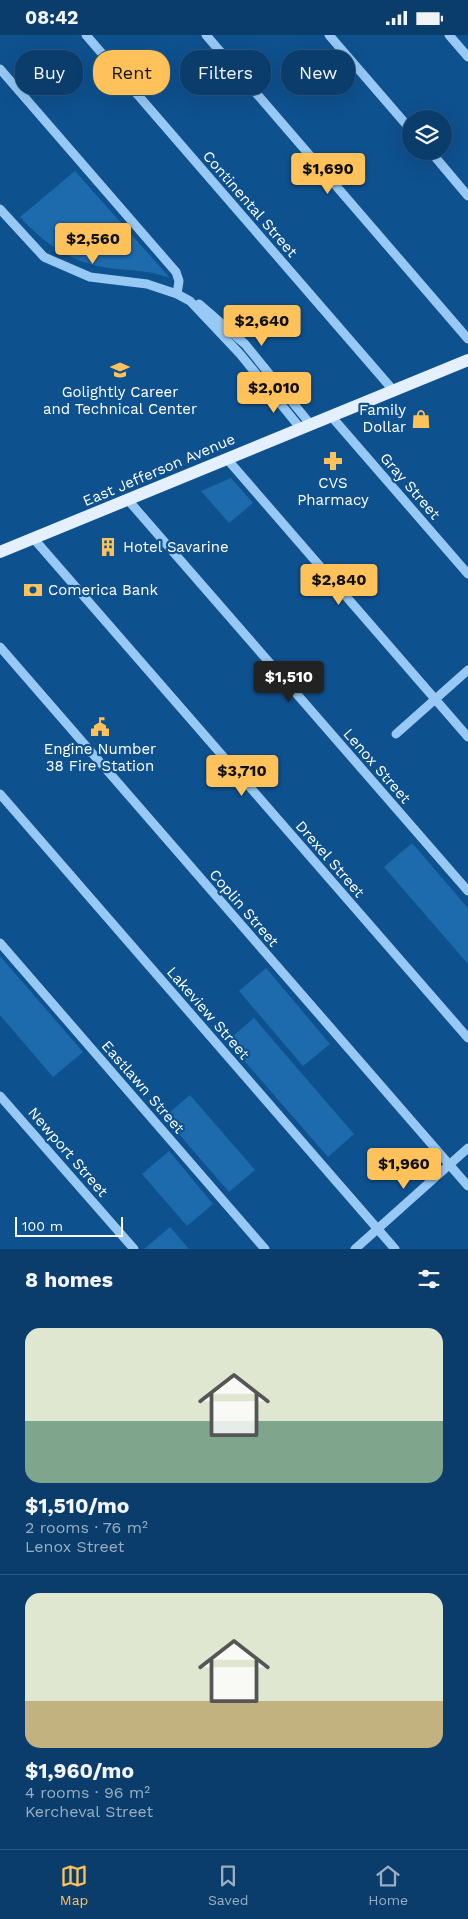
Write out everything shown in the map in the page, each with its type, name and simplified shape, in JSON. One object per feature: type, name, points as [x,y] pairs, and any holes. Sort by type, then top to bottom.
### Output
[{"type":"main road","name":"East Jefferson Avenue","points":[[0,552],[468,359]]},
{"type":"street","name":"Continental Street","points":[[86,35],[394,390]]},
{"type":"street","points":[[206,35],[468,339]]},
{"type":"street","points":[[329,35],[402,120]]},
{"type":"street","points":[[449,35],[468,57]]},
{"type":"street","points":[[0,69],[176,272],[179,281],[177,294]]},
{"type":"street","points":[[438,160],[468,196]]},
{"type":"street","points":[[0,209],[44,257],[90,277],[147,284],[177,294],[205,308],[245,345],[306,427]]},
{"type":"street","name":"Gray Street","points":[[331,416],[468,574]]},
{"type":"street","points":[[227,459],[468,737]]},
{"type":"street","name":"Lenox Street","points":[[128,500],[468,891]]},
{"type":"street","name":"Drexel Street","points":[[34,539],[468,1039]]},
{"type":"street","name":"Coplin Street","points":[[0,647],[468,1186]]},
{"type":"street","points":[[396,733],[468,670]]},
{"type":"street","name":"Lakeview Street","points":[[0,794],[395,1249]]},
{"type":"street","name":"Eastlawn Street","points":[[0,943],[265,1249]]},
{"type":"street","name":"Newport Street","points":[[0,1096],[134,1249]]},
{"type":"street","points":[[355,1249],[468,1148]]},
{"type":"shaded area","points":[[75,171],[170,278],[155,273],[109,268],[83,262],[49,244],[20,217]]},
{"type":"shaded area","points":[[231,478],[253,503],[229,523],[201,491]]},
{"type":"shaded area","points":[[412,843],[468,908],[468,964],[384,867]]},
{"type":"shaded area","points":[[0,956],[83,1052],[53,1077],[0,1015]]},
{"type":"shaded area","points":[[266,968],[330,1044],[303,1066],[239,991]]},
{"type":"shaded area","points":[[254,1018],[354,1134],[328,1157],[227,1041]]},
{"type":"shaded area","points":[[190,1095],[255,1170],[229,1192],[164,1117]]},
{"type":"shaded area","points":[[169,1151],[213,1204],[187,1226],[142,1174]]},
{"type":"shaded area","points":[[170,1227],[189,1249],[144,1249]]},
{"type":"place","name":"Golightly Career and Technical Center","points":[[120,370]]},
{"type":"place","name":"Family Dollar","points":[[421,419]]},
{"type":"place","name":"CVS Pharmacy","points":[[333,461]]},
{"type":"place","name":"Hotel Savarine","points":[[108,547]]},
{"type":"place","name":"Comerica Bank","points":[[33,590]]},
{"type":"place","name":"Engine Number 38 Fire Station","points":[[100,727]]}]
